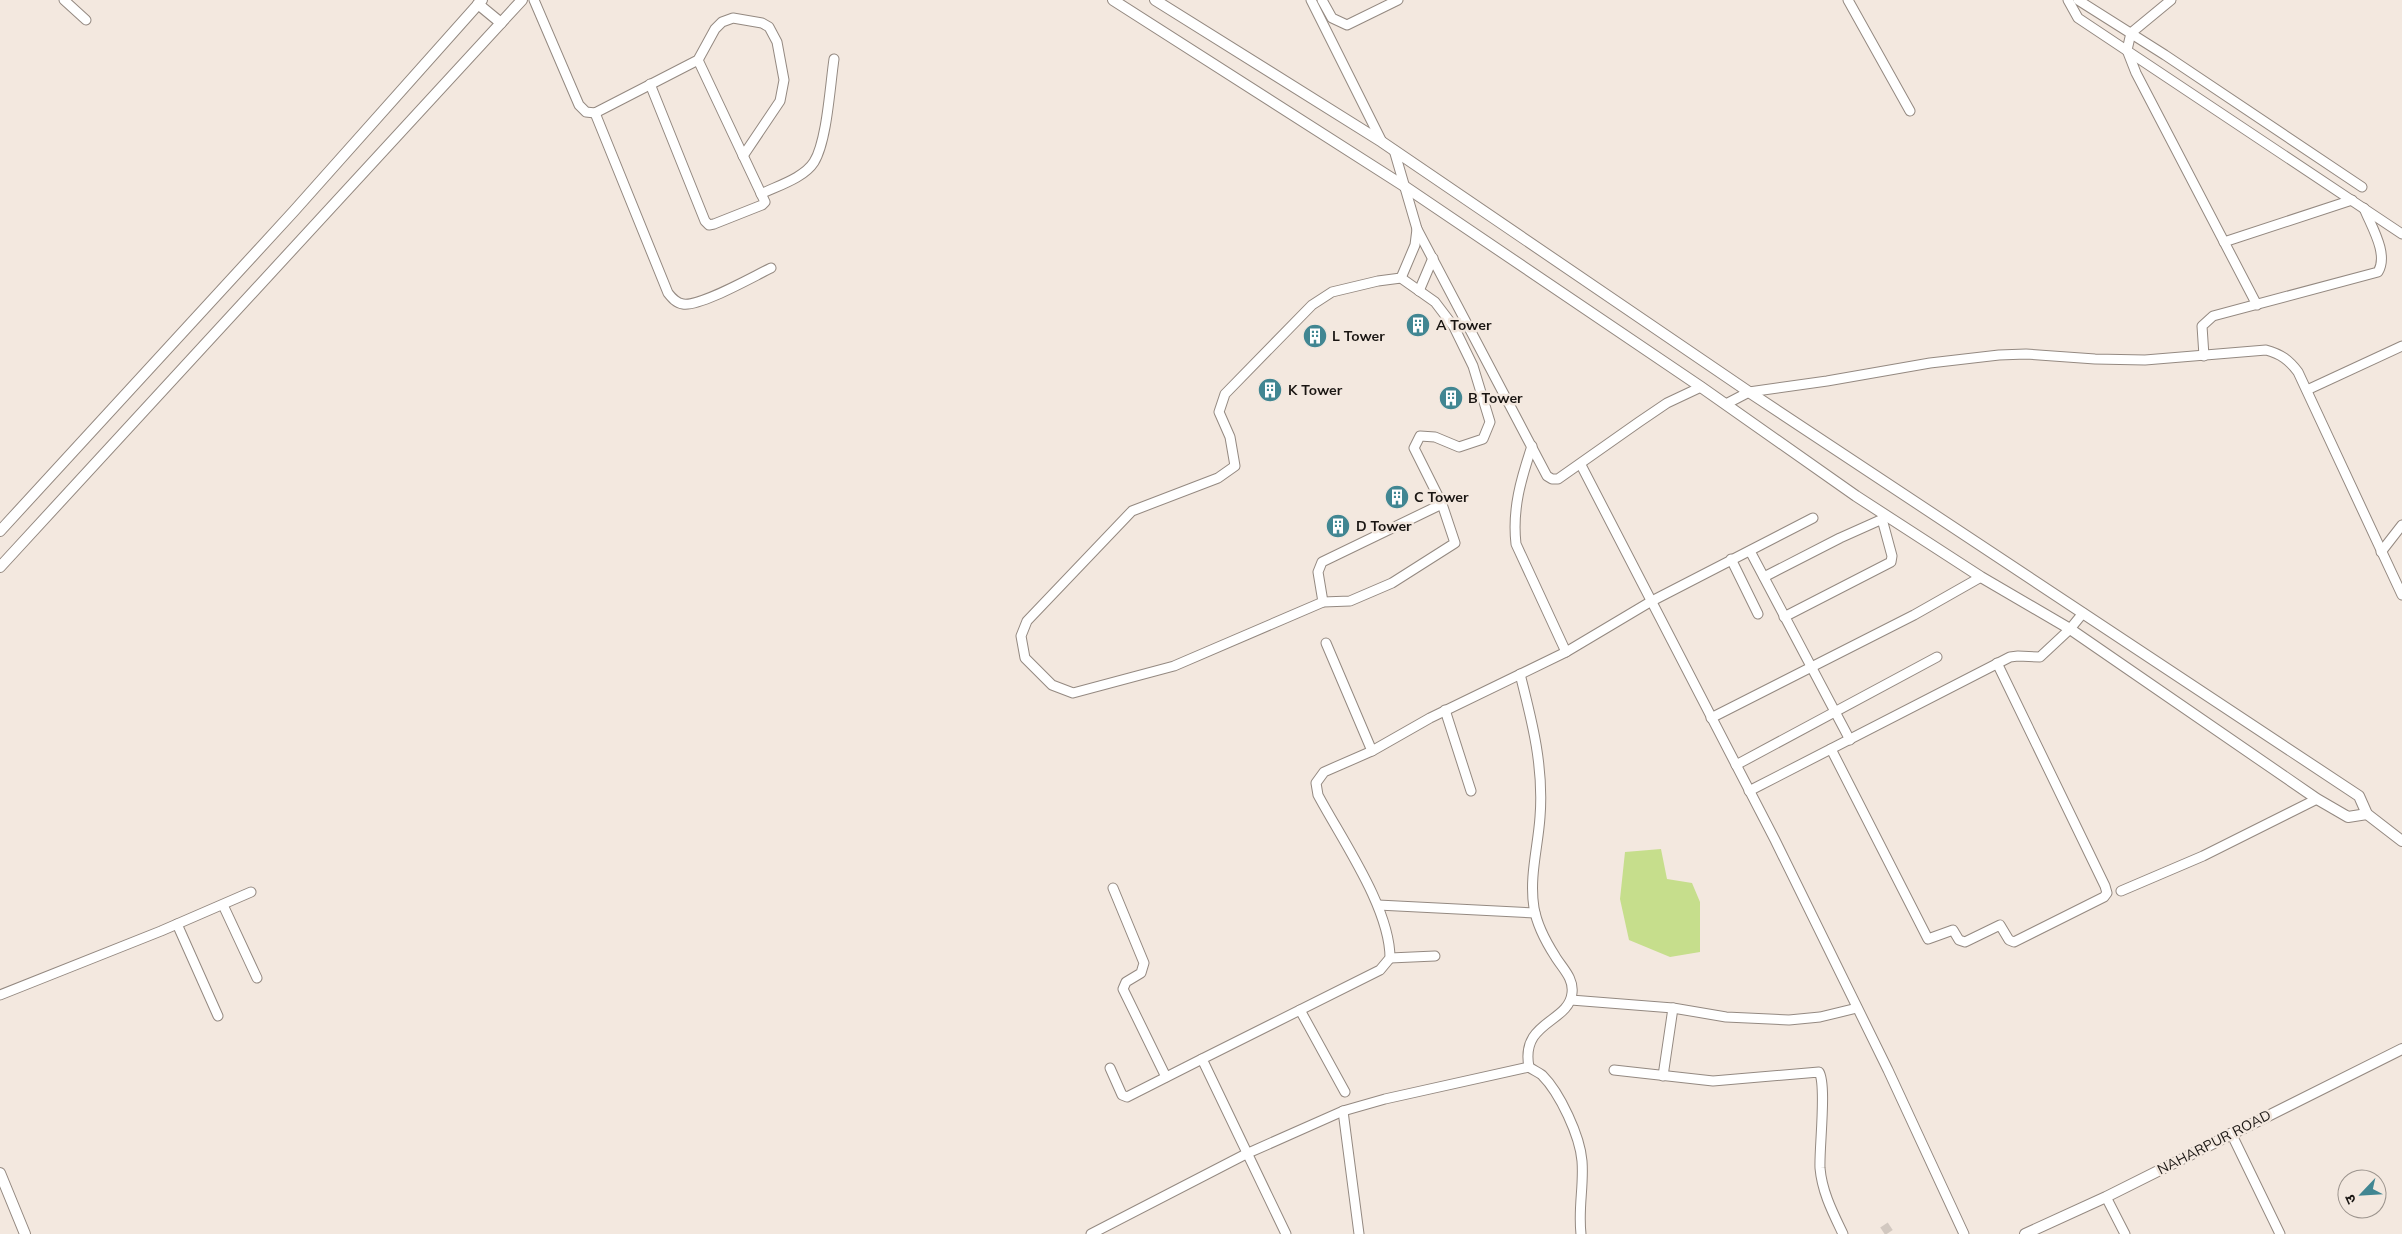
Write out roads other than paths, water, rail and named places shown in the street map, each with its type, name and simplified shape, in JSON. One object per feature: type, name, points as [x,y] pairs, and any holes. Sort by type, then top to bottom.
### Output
[{"type":"street","points":[[64,0],[86,20]]},
{"type":"street","points":[[0,567],[522,0]]},
{"type":"street","points":[[534,0],[578,105],[586,112],[594,113],[698,60],[715,29],[722,22],[733,18],[762,23],[769,27],[777,42],[784,80],[780,101],[743,156]]},
{"type":"street","points":[[1113,0],[1404,186],[1726,404],[1885,517],[1981,577],[2070,629],[2317,799],[2348,817],[2367,814]]},
{"type":"street","points":[[1155,0],[1382,142],[1749,392],[2359,796],[2367,814],[2402,841]]},
{"type":"street","points":[[1311,0],[1382,142]]},
{"type":"street","points":[[1322,0],[1332,18],[1347,25],[1398,0]]},
{"type":"street","points":[[1848,0],[1910,111]]},
{"type":"street","points":[[2068,0],[2078,18],[2402,234]]},
{"type":"street","points":[[2078,0],[2131,33],[2362,187]]},
{"type":"street","points":[[2171,0],[2131,33],[2126,50],[2136,73],[2257,305]]},
{"type":"street","points":[[0,531],[288,218],[480,2],[501,23]]},
{"type":"street","points":[[761,194],[804,172],[814,162],[821,143],[834,59]]},
{"type":"street","points":[[650,84],[705,221],[709,225],[714,224],[762,205],[764,202],[761,194],[698,60]]},
{"type":"street","points":[[594,113],[668,293],[675,301],[684,305],[700,302],[771,268]]},
{"type":"street","points":[[1394,150],[1417,229],[1548,476],[1552,479],[1558,479],[1651,414],[1701,387]]},
{"type":"street","points":[[2224,242],[2352,200]]},
{"type":"street","points":[[2204,356],[2202,326],[2205,321],[2213,316],[2378,272],[2382,266],[2383,256],[2364,208]]},
{"type":"street","points":[[1401,278],[1414,246],[1417,229]]},
{"type":"street","points":[[1419,291],[1433,258]]},
{"type":"street","points":[[1401,278],[1435,302],[1454,327],[1473,366],[1490,422],[1483,439],[1460,447],[1435,437],[1420,436],[1414,448],[1442,504],[1455,544],[1392,583],[1350,601],[1322,602],[1174,666],[1073,692],[1052,685],[1025,658],[1021,636],[1027,621],[1132,511],[1218,478],[1235,466],[1230,437],[1219,412],[1225,394],[1312,305],[1332,292],[1378,280],[1401,278]]},
{"type":"street","points":[[2307,390],[2402,346]]},
{"type":"street","points":[[1726,404],[1749,392],[1930,363],[1999,355],[2026,354],[2095,360],[2145,360],[2266,350],[2280,354],[2289,360],[2298,372],[2402,595]]},
{"type":"street","points":[[1532,446],[1518,486],[1514,529],[1516,544],[1566,652]]},
{"type":"street","points":[[1580,465],[1749,791],[1888,1070],[1964,1234]]},
{"type":"street","points":[[1322,602],[1318,572],[1322,562],[1442,504]]},
{"type":"street","points":[[1764,578],[1840,538],[1885,517]]},
{"type":"street","points":[[1784,617],[1891,562],[1892,556],[1885,517]]},
{"type":"street","points":[[1110,1068],[1122,1095],[1127,1097],[1380,970],[1390,958],[1390,940],[1378,905],[1318,795],[1316,783],[1324,772],[1372,751],[1445,710],[1566,652],[1650,602],[1813,518]]},
{"type":"street","points":[[2381,552],[2402,525]]},
{"type":"street","points":[[1750,551],[1850,740]]},
{"type":"street","points":[[1731,559],[1758,614]]},
{"type":"street","points":[[1711,718],[1914,615],[1981,577]]},
{"type":"street","points":[[1749,791],[2014,656],[2040,657],[2070,629],[2083,613]]},
{"type":"street","points":[[1326,643],[1372,751]]},
{"type":"street","points":[[1736,765],[1937,658]]},
{"type":"street","points":[[1831,749],[1928,939],[1953,930],[1959,940],[1965,942],[2000,926],[2009,940],[2014,942],[2104,897],[2107,893],[2105,886],[1998,664]]},
{"type":"street","points":[[1520,674],[1535,734],[1541,786],[1540,816],[1533,871],[1535,913],[1543,935],[1570,980],[1572,991],[1571,1000],[1566,1007],[1535,1034],[1527,1056],[1529,1067]]},
{"type":"street","points":[[1445,710],[1471,791]]},
{"type":"street","points":[[2121,891],[2203,856],[2317,799]]},
{"type":"street","points":[[1113,888],[1144,962],[1141,973],[1126,982],[1122,989],[1166,1078]]},
{"type":"street","points":[[0,995],[177,924],[251,892]]},
{"type":"street","points":[[223,904],[257,978]]},
{"type":"street","points":[[1378,905],[1535,913]]},
{"type":"street","points":[[177,924],[218,1016]]},
{"type":"street","points":[[1390,958],[1435,956]]},
{"type":"street","points":[[1571,1000],[1673,1008],[1726,1017],[1789,1020],[1820,1017],[1857,1008]]},
{"type":"street","points":[[1663,1076],[1673,1008]]},
{"type":"street","points":[[1300,1010],[1345,1092]]},
{"type":"street","name":"NAHARPUR ROAD","points":[[2025,1234],[2106,1197],[2402,1049]]},
{"type":"street","points":[[1202,1059],[1286,1234]]},
{"type":"street","points":[[1091,1234],[1246,1154],[1343,1111],[1500,1072],[1529,1067],[1541,1074],[1552,1087],[1566,1113],[1580,1148],[1582,1174],[1579,1197],[1581,1234]]},
{"type":"street","points":[[1614,1070],[1720,1081],[1819,1072],[1822,1089],[1822,1177],[1827,1198],[1843,1234]]},
{"type":"street","points":[[1343,1111],[1359,1234]]},
{"type":"street","points":[[2231,1133],[2280,1234]]},
{"type":"street","points":[[0,1173],[25,1234]]},
{"type":"street","points":[[2106,1197],[2125,1234]]},
{"type":"tunnel","points":[[1884,1225],[1890,1234]]},
{"type":"place","name":"A Tower","points":[[1418,325]]},
{"type":"place","name":"L Tower","points":[[1315,336]]},
{"type":"place","name":"K Tower","points":[[1270,390]]},
{"type":"place","name":"B Tower","points":[[1451,398]]},
{"type":"place","name":"C Tower","points":[[1397,497]]},
{"type":"place","name":"D Tower","points":[[1338,526]]}]
